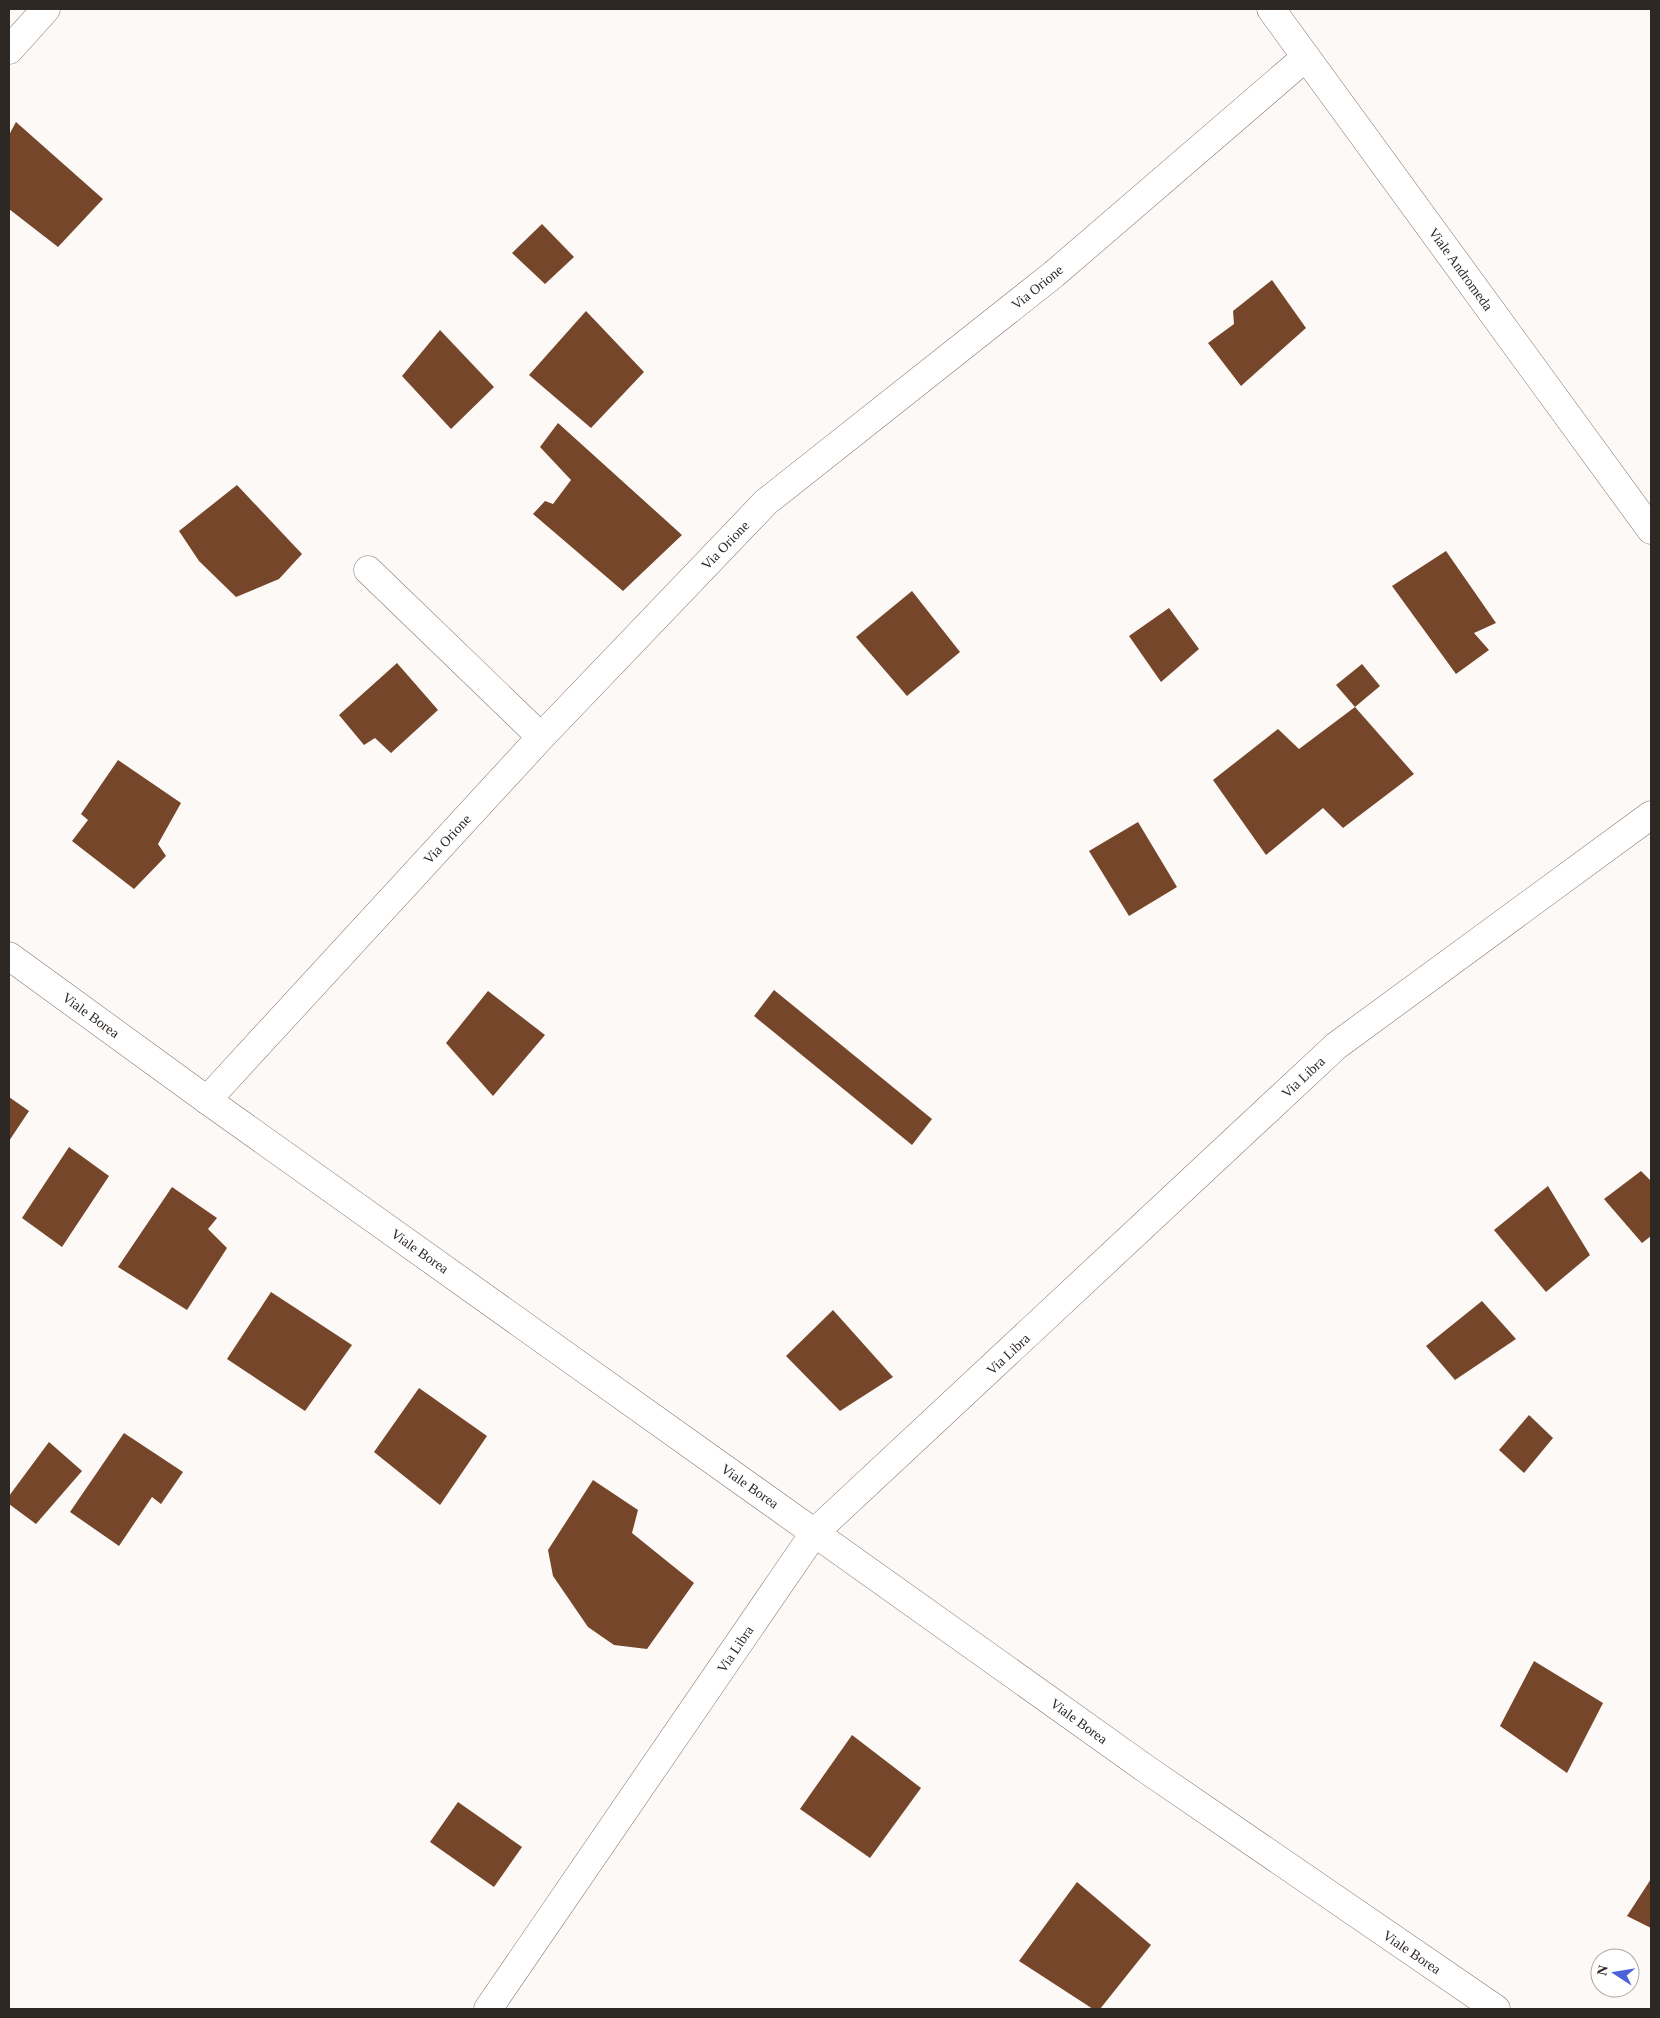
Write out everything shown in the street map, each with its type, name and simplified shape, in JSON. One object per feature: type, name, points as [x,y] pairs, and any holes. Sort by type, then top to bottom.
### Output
[{"type":"street","points":[[9,50],[46,9]]},
{"type":"street","name":"Viale Andromeda","points":[[1271,9],[1651,530]]},
{"type":"street","name":"Via Orione","points":[[207,1100],[541,737],[766,502],[1054,274],[1306,57]]},
{"type":"street","points":[[368,570],[541,737]]},
{"type":"street","name":"Via Libra","points":[[488,2009],[815,1532],[959,1400],[1336,1046],[1651,814]]},
{"type":"street","name":"Viale Borea","points":[[9,956],[207,1100],[1146,1769],[1496,2009]]},
{"type":"building","points":[[16,122],[103,199],[58,247],[9,209],[9,135]]},
{"type":"building","points":[[542,224],[574,257],[545,284],[512,253]]},
{"type":"building","points":[[1272,280],[1306,328],[1241,386],[1208,343],[1234,324],[1233,311]]},
{"type":"building","points":[[586,311],[644,372],[591,428],[529,375]]},
{"type":"building","points":[[440,330],[494,387],[451,429],[402,376]]},
{"type":"building","points":[[558,423],[682,535],[623,591],[533,514],[545,501],[553,504],[571,480],[540,447]]},
{"type":"building","points":[[237,485],[302,554],[279,579],[236,597],[199,561],[179,531]]},
{"type":"building","points":[[1446,551],[1496,623],[1474,633],[1489,650],[1456,674],[1392,586]]},
{"type":"building","points":[[912,591],[960,652],[907,696],[856,637]]},
{"type":"building","points":[[1169,608],[1199,649],[1161,682],[1129,636]]},
{"type":"building","points":[[397,663],[438,710],[391,753],[375,738],[364,745],[339,715]]},
{"type":"building","points":[[1362,664],[1380,686],[1355,707],[1336,685]]},
{"type":"building","points":[[1355,707],[1414,774],[1343,828],[1323,808],[1266,855],[1213,780],[1278,729],[1299,749]]},
{"type":"building","points":[[118,760],[181,803],[158,844],[166,856],[134,889],[72,841],[88,820],[81,814]]},
{"type":"building","points":[[1138,822],[1177,887],[1129,916],[1089,851]]},
{"type":"building","points":[[774,990],[932,1119],[912,1145],[754,1016]]},
{"type":"building","points":[[488,991],[545,1035],[493,1096],[446,1043]]},
{"type":"building","points":[[9,1097],[29,1111],[9,1141]]},
{"type":"building","points":[[69,1147],[109,1176],[62,1247],[22,1218]]},
{"type":"building","points":[[1641,1171],[1651,1181],[1651,1236],[1642,1243],[1604,1199]]},
{"type":"building","points":[[1548,1186],[1590,1255],[1546,1292],[1494,1230]]},
{"type":"building","points":[[172,1187],[217,1218],[208,1229],[227,1248],[187,1310],[118,1267]]},
{"type":"building","points":[[271,1292],[352,1345],[305,1411],[227,1359]]},
{"type":"building","points":[[1482,1301],[1516,1339],[1455,1380],[1426,1346]]},
{"type":"building","points":[[833,1310],[893,1377],[840,1411],[786,1356]]},
{"type":"building","points":[[419,1388],[487,1436],[440,1505],[374,1452]]},
{"type":"building","points":[[1529,1415],[1553,1438],[1524,1473],[1499,1450]]},
{"type":"building","points":[[124,1433],[183,1472],[161,1504],[152,1497],[119,1546],[70,1512]]},
{"type":"building","points":[[49,1442],[82,1471],[36,1524],[9,1504],[9,1496]]},
{"type":"building","points":[[593,1480],[638,1510],[632,1533],[694,1583],[647,1649],[614,1645],[588,1627],[553,1576],[548,1550]]},
{"type":"building","points":[[1534,1661],[1603,1703],[1567,1773],[1500,1726]]},
{"type":"building","points":[[852,1735],[921,1788],[870,1858],[800,1809]]},
{"type":"building","points":[[458,1802],[522,1847],[494,1887],[430,1842]]},
{"type":"building","points":[[1651,1879],[1651,1928],[1627,1916]]},
{"type":"building","points":[[1077,1882],[1151,1945],[1100,2009],[1093,2009],[1019,1961]]}]
